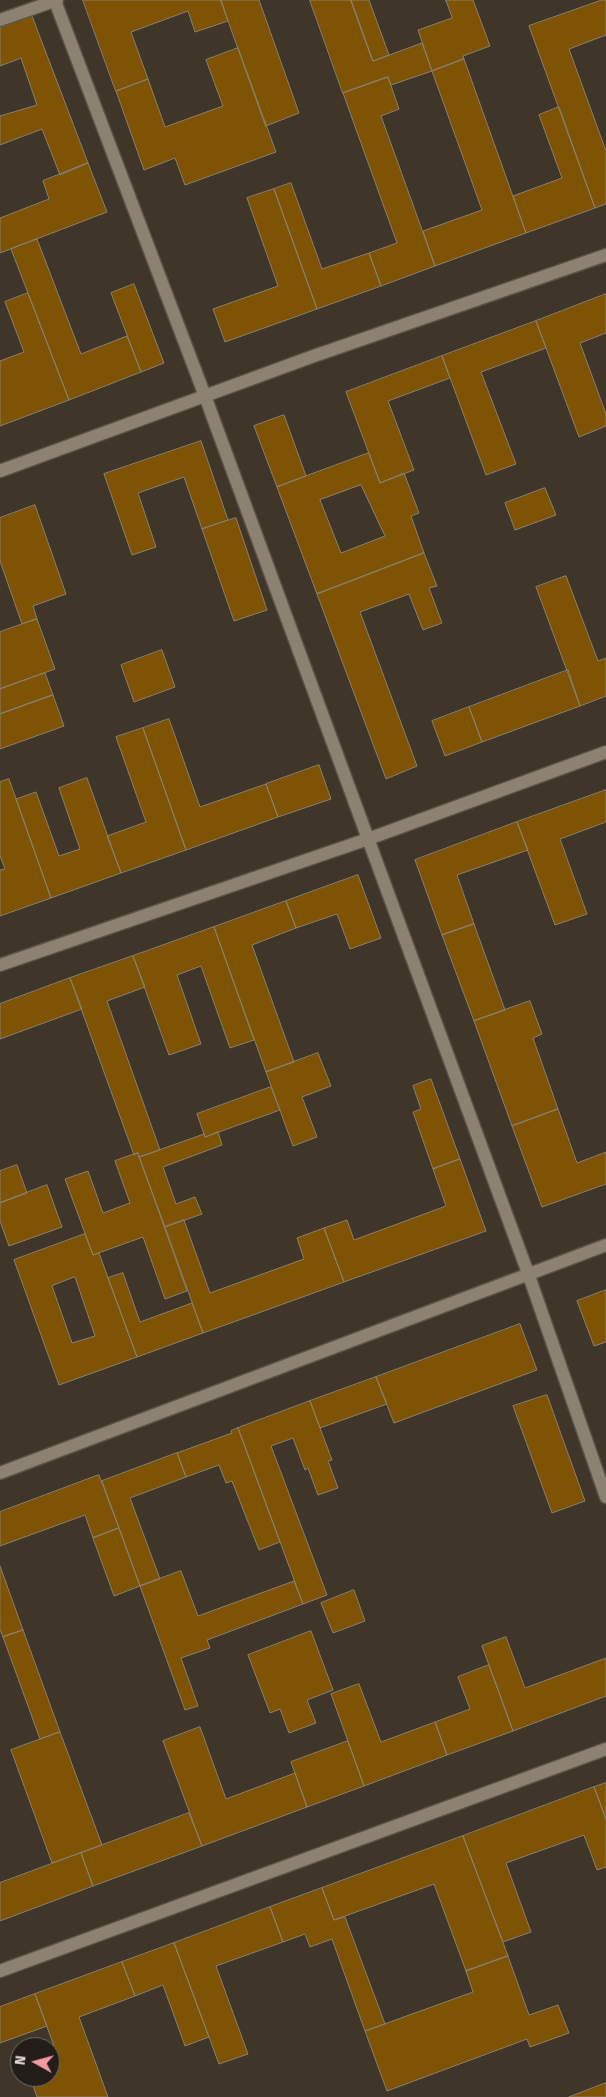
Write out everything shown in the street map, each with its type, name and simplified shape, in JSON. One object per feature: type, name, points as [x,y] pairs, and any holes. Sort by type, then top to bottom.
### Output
[{"type":"street","points":[[0,20],[56,0],[205,396],[528,1273],[606,1497]]},
{"type":"street","points":[[0,471],[205,396],[606,255]]},
{"type":"street","points":[[0,965],[368,839],[606,752]]},
{"type":"street","points":[[0,1473],[606,1245]]},
{"type":"street","points":[[0,1971],[606,1749]]},
{"type":"building","points":[[83,0],[221,0],[228,21],[195,32],[188,11],[131,32],[148,79],[116,91]]},
{"type":"building","points":[[221,0],[259,0],[299,113],[266,126]]},
{"type":"building","points":[[310,0],[351,0],[373,61],[422,43],[432,71],[391,85],[388,77],[343,93]]},
{"type":"building","points":[[351,0],[369,0],[389,55],[373,61]]},
{"type":"building","points":[[446,0],[473,0],[490,46],[463,56],[464,59],[432,71],[418,30],[452,18]]},
{"type":"building","points":[[606,0],[606,35],[569,49],[606,151],[606,204],[595,208],[529,26]]},
{"type":"building","points":[[32,16],[88,163],[60,175],[42,129],[0,145],[0,116],[37,105],[21,58],[0,66],[0,28]]},
{"type":"building","points":[[238,48],[276,152],[185,185],[175,158],[144,170],[116,91],[148,79],[165,127],[223,106],[206,60]]},
{"type":"building","points":[[464,59],[526,233],[435,266],[423,231],[482,210],[432,71]]},
{"type":"building","points":[[388,77],[399,109],[381,116],[435,266],[381,286],[369,253],[397,243],[343,93]]},
{"type":"building","points":[[559,107],[595,208],[526,233],[513,196],[562,178],[539,115]]},
{"type":"building","points":[[88,163],[107,212],[0,253],[0,218],[49,199],[43,181]]},
{"type":"building","points":[[291,183],[322,269],[369,253],[381,286],[317,309],[274,189]]},
{"type":"building","points":[[274,189],[317,309],[225,342],[213,309],[278,286],[247,198]]},
{"type":"building","points":[[37,239],[81,354],[127,336],[141,372],[69,400],[11,249]]},
{"type":"building","points":[[134,284],[164,363],[141,372],[111,293]]},
{"type":"building","points":[[28,293],[69,400],[0,426],[0,361],[24,352],[5,302]]},
{"type":"building","points":[[606,294],[606,333],[580,343],[606,414],[606,426],[579,437],[536,321]]},
{"type":"building","points":[[536,321],[546,348],[481,372],[516,464],[486,475],[442,356]]},
{"type":"building","points":[[442,356],[450,378],[388,401],[414,470],[380,483],[346,392]]},
{"type":"building","points":[[284,415],[306,476],[277,487],[254,426]]},
{"type":"building","points":[[201,441],[228,520],[202,529],[184,477],[138,493],[156,547],[132,555],[104,474]]},
{"type":"building","points":[[369,453],[380,483],[404,473],[419,513],[411,516],[424,553],[317,594],[277,487]],"holes":[[[361,485],[385,536],[341,553],[320,500]]]},
{"type":"building","points":[[545,488],[556,515],[515,530],[505,503]]},
{"type":"building","points":[[35,505],[66,594],[33,606],[37,619],[22,624],[0,561],[0,518]]},
{"type":"building","points":[[236,518],[267,610],[234,621],[202,529]]},
{"type":"building","points":[[424,553],[437,586],[429,588],[442,623],[423,630],[409,594],[360,612],[417,766],[386,779],[317,594]]},
{"type":"building","points":[[566,576],[598,661],[606,658],[606,696],[580,706],[536,587]]},
{"type":"building","points":[[37,619],[55,669],[0,689],[0,632]]},
{"type":"building","points":[[162,650],[175,687],[134,702],[121,665]]},
{"type":"building","points":[[568,670],[580,706],[482,742],[469,707]]},
{"type":"building","points":[[45,673],[53,695],[0,714],[0,689]]},
{"type":"building","points":[[53,695],[64,726],[0,749],[0,714]]},
{"type":"building","points":[[469,707],[482,742],[445,756],[432,721]]},
{"type":"building","points":[[169,719],[200,807],[266,784],[278,817],[186,850],[143,728]]},
{"type":"building","points":[[143,728],[186,850],[121,873],[107,836],[146,822],[116,737]]},
{"type":"building","points":[[319,765],[331,799],[278,817],[266,784]]},
{"type":"building","points":[[87,778],[121,873],[51,898],[16,799],[36,792],[59,856],[80,849],[59,788]]},
{"type":"building","points":[[9,779],[51,898],[0,916],[0,870],[5,869],[0,856],[0,782]]},
{"type":"building","points":[[606,790],[606,822],[560,839],[587,914],[555,925],[517,822]]},
{"type":"building","points":[[517,822],[528,850],[457,875],[474,924],[442,935],[415,860]]},
{"type":"building","points":[[358,875],[381,938],[350,949],[337,914],[296,928],[286,901]]},
{"type":"building","points":[[286,901],[296,928],[252,945],[294,1062],[266,1072],[214,927]]},
{"type":"building","points":[[474,924],[505,1010],[474,1021],[442,935]]},
{"type":"building","points":[[214,927],[254,1040],[230,1048],[201,966],[177,975],[201,1044],[169,1055],[133,956]]},
{"type":"building","points":[[133,956],[145,987],[107,1001],[160,1150],[139,1157],[138,1153],[134,1155],[70,978]]},
{"type":"building","points":[[70,978],[82,1009],[0,1039],[0,1004]]},
{"type":"building","points":[[530,1001],[542,1034],[533,1038],[558,1109],[512,1126],[474,1021]]},
{"type":"building","points":[[318,1053],[331,1086],[302,1097],[317,1137],[293,1146],[266,1072]]},
{"type":"building","points":[[431,1079],[460,1159],[433,1169],[413,1112],[421,1109],[413,1086]]},
{"type":"building","points":[[271,1087],[280,1110],[205,1137],[197,1114]]},
{"type":"building","points":[[558,1109],[577,1163],[606,1152],[606,1184],[542,1207],[512,1126]]},
{"type":"building","points":[[218,1132],[222,1145],[163,1167],[176,1204],[195,1197],[202,1214],[165,1227],[139,1157],[204,1134],[205,1137]]},
{"type":"building","points":[[138,1153],[187,1291],[165,1299],[143,1237],[93,1255],[65,1179],[88,1171],[103,1213],[130,1203],[115,1161]]},
{"type":"building","points":[[460,1159],[486,1231],[344,1282],[324,1228],[347,1220],[354,1240],[446,1206],[433,1169]]},
{"type":"building","points":[[17,1165],[27,1193],[0,1203],[0,1171]]},
{"type":"building","points":[[47,1185],[62,1227],[9,1246],[0,1221],[0,1203]]},
{"type":"building","points":[[184,1220],[210,1293],[304,1259],[297,1238],[324,1228],[344,1282],[203,1333],[165,1227]]},
{"type":"building","points":[[85,1234],[93,1255],[99,1253],[137,1357],[59,1385],[14,1260]],"holes":[[[75,1277],[95,1336],[72,1343],[52,1286]]]},
{"type":"building","points":[[123,1273],[140,1322],[192,1303],[203,1333],[137,1357],[108,1278]]},
{"type":"building","points":[[606,1290],[606,1342],[594,1346],[577,1301]]},
{"type":"building","points":[[520,1324],[537,1370],[394,1423],[376,1377]]},
{"type":"building","points":[[376,1377],[387,1404],[320,1428],[310,1401]]},
{"type":"building","points":[[547,1395],[585,1501],[552,1513],[513,1406]]},
{"type":"building","points":[[310,1401],[332,1460],[328,1461],[338,1488],[318,1495],[308,1468],[305,1470],[293,1438],[271,1446],[327,1595],[303,1604],[238,1428]]},
{"type":"building","points":[[238,1428],[280,1542],[259,1550],[232,1481],[226,1483],[219,1465],[186,1477],[177,1453],[232,1433],[231,1431]]},
{"type":"building","points":[[177,1453],[186,1477],[130,1498],[160,1579],[140,1586],[102,1481]]},
{"type":"building","points":[[99,1475],[119,1528],[93,1538],[85,1515],[0,1546],[0,1512]]},
{"type":"building","points":[[119,1528],[140,1586],[114,1596],[93,1538]]},
{"type":"building","points":[[0,1566],[23,1630],[3,1637],[0,1630]]},
{"type":"building","points":[[181,1571],[198,1616],[294,1581],[303,1604],[207,1640],[210,1648],[181,1658],[198,1706],[185,1710],[140,1586]]},
{"type":"building","points":[[354,1590],[365,1621],[333,1633],[321,1603]]},
{"type":"building","points":[[23,1630],[60,1732],[40,1739],[3,1637]]},
{"type":"building","points":[[311,1631],[333,1690],[307,1700],[316,1723],[289,1733],[280,1709],[270,1713],[248,1655]]},
{"type":"building","points":[[506,1637],[525,1688],[606,1658],[606,1696],[513,1731],[482,1646]]},
{"type":"building","points":[[489,1665],[513,1731],[447,1755],[435,1722],[470,1709],[458,1677]]},
{"type":"building","points":[[359,1684],[381,1742],[435,1722],[447,1755],[364,1786],[331,1694]]},
{"type":"building","points":[[200,1727],[226,1799],[295,1773],[307,1807],[202,1846],[163,1741]]},
{"type":"building","points":[[60,1732],[102,1845],[52,1863],[11,1750]]},
{"type":"building","points":[[348,1741],[364,1786],[307,1807],[291,1762]]},
{"type":"building","points":[[606,1783],[606,1819],[594,1787]]},
{"type":"building","points":[[594,1787],[606,1819],[606,1867],[597,1870],[584,1835],[506,1863],[531,1932],[503,1942],[463,1836]]},
{"type":"building","points":[[189,1813],[202,1846],[93,1886],[81,1853]]},
{"type":"building","points":[[463,1836],[508,1956],[466,1971],[434,1884],[334,1920],[322,1888]]},
{"type":"building","points":[[81,1853],[93,1886],[0,1921],[0,1883]]},
{"type":"building","points":[[322,1888],[334,1920],[345,1917],[385,2024],[365,2031],[332,1939],[310,1947],[305,1934],[283,1942],[270,1907]]},
{"type":"building","points":[[270,1907],[283,1942],[216,1966],[248,2054],[219,2064],[174,1943]]},
{"type":"building","points":[[174,1943],[209,2037],[185,2046],[163,1985],[135,1996],[122,1962]]},
{"type":"building","points":[[508,1956],[529,2015],[558,2005],[569,2033],[530,2047],[527,2039],[387,2091],[365,2031],[473,1992],[466,1971]]},
{"type":"building","points":[[122,1962],[135,1996],[79,2017],[108,2097],[37,2097],[34,2087],[60,2087],[60,2037],[51,2037],[35,1994]]},
{"type":"building","points":[[35,1994],[47,2026],[17,2037],[10,2037],[10,2039],[0,2043],[0,2007]]},
{"type":"building","points":[[606,2083],[606,2097],[569,2097]]}]
